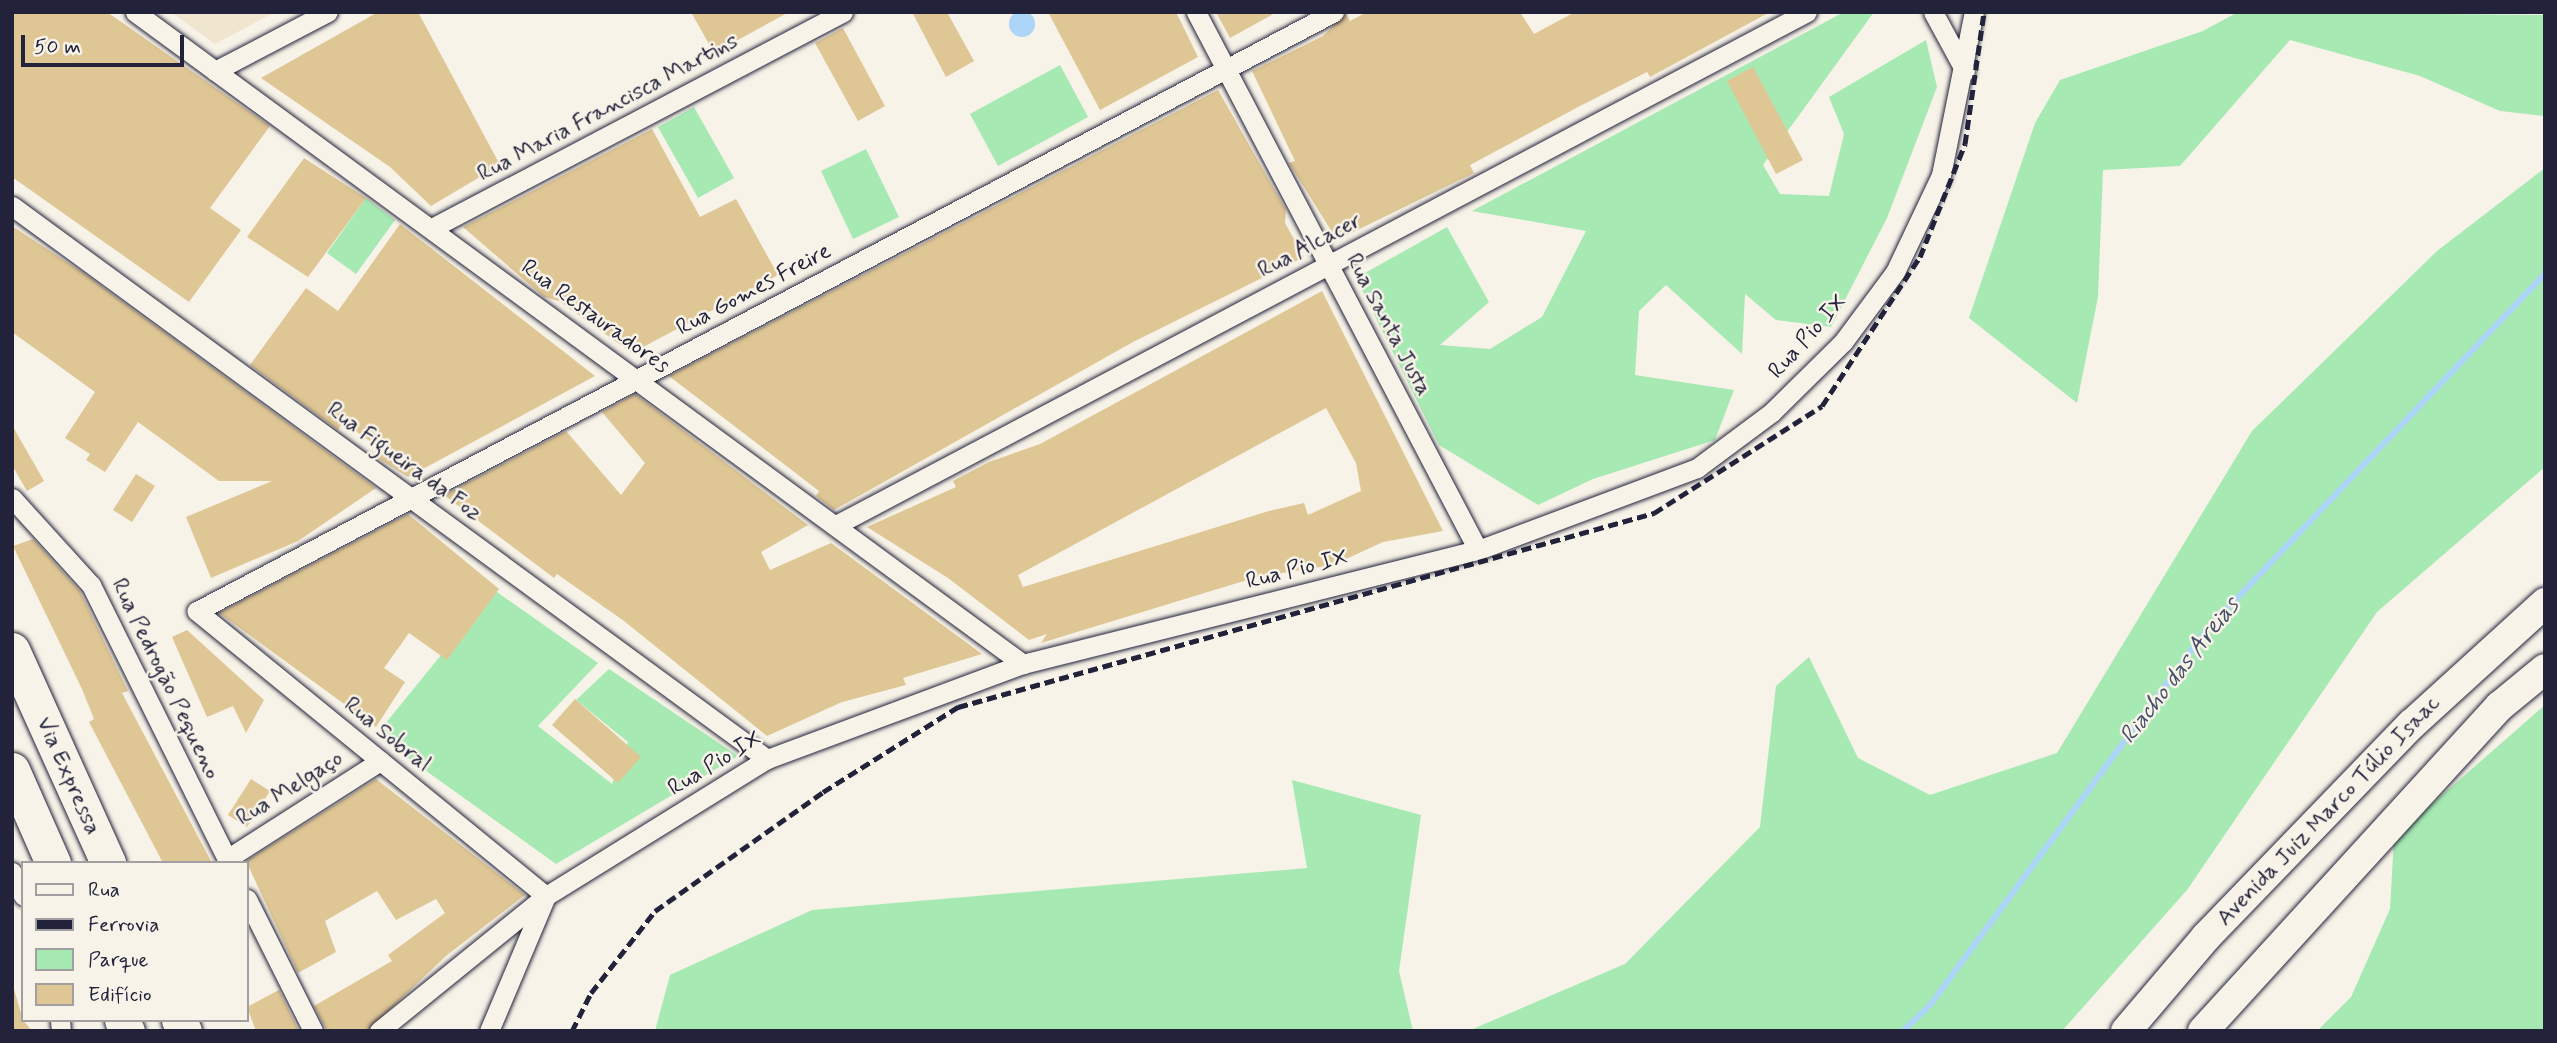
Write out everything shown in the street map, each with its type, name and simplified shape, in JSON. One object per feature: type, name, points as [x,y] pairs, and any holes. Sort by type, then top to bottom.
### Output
[{"type":"highway","name":"Via Expressa","points":[[12,650],[107,861]]},
{"type":"highway","points":[[12,770],[52,861]]},
{"type":"main road","name":"Avenida Juiz Marco Túlio Isaac","points":[[2126,1031],[2206,937],[2412,724],[2545,603]]},
{"type":"main road","points":[[2203,1031],[2422,796],[2500,706],[2545,669]]},
{"type":"street","name":"Rua Restauradores","points":[[135,12],[1023,664]]},
{"type":"street","points":[[215,71],[328,12]]},
{"type":"street","name":"Rua Maria Francisca Martins","points":[[432,228],[843,12]]},
{"type":"street","name":"Rua Santa Justa","points":[[1196,12],[1478,550]]},
{"type":"street","name":"Rua Gomes Freire","points":[[197,611],[410,496],[638,379],[1334,12]]},
{"type":"street","name":"Rua Alcacer","points":[[836,525],[1807,12]]},
{"type":"street","points":[[1933,12],[1965,71]]},
{"type":"street","name":"Rua Pio IX","points":[[546,896],[767,759],[1023,664],[1478,550],[1697,468],[1781,404],[1843,342],[1895,272],[1941,175],[1965,71],[1974,12]]},
{"type":"street","name":"Rua Figueira da Foz","points":[[12,206],[767,759]]},
{"type":"street","name":"Rua Pedrogão Pequeno","points":[[12,498],[91,585],[228,861]]},
{"type":"street","name":"Rua Sobral","points":[[197,611],[546,896]]},
{"type":"street","name":"Rua Melgaço","points":[[228,861],[380,761]]},
{"type":"street","points":[[12,872],[21,892]]},
{"type":"street","points":[[379,1031],[546,896]]},
{"type":"street","points":[[489,1031],[546,896]]},
{"type":"street","points":[[248,901],[313,1031]]},
{"type":"shaded area","points":[[171,12],[275,12],[215,44]]},
{"type":"green space","points":[[1844,12],[1874,12],[1763,165],[1780,194],[1829,196],[1844,134],[1829,97],[1926,40],[1937,87],[1887,218],[1831,327],[1776,320],[1745,294],[1742,354],[1666,285],[1639,311],[1635,375],[1734,390],[1715,440],[1593,479],[1538,505],[1439,445],[1356,278],[1447,227],[1489,302],[1440,345],[1490,349],[1542,317],[1586,231],[1472,211]]},
{"type":"green space","points":[[2238,12],[2545,15],[2545,116],[2500,111],[2420,76],[2290,40],[2180,166],[2103,170],[2098,297],[2077,403],[1969,318],[2035,123],[2060,80],[2203,31]]},
{"type":"green space","points":[[1060,65],[1088,117],[998,166],[970,114]]},
{"type":"green space","points":[[694,107],[734,178],[698,198],[658,127]]},
{"type":"green space","points":[[866,149],[899,217],[853,239],[821,171]]},
{"type":"green space","points":[[2545,168],[2545,467],[2377,612],[2187,890],[2062,1031],[1468,1031],[1625,964],[1760,827],[1776,686],[1809,657],[1858,758],[1930,795],[2057,753],[2252,431],[2437,251]]},
{"type":"green space","points":[[366,198],[395,220],[356,274],[327,253]]},
{"type":"green space","points":[[494,590],[598,663],[538,726],[612,784],[628,742],[576,700],[609,669],[738,756],[556,864],[376,735]]},
{"type":"green space","points":[[2545,705],[2545,1031],[2317,1031],[2351,997],[2390,909],[2394,837]]},
{"type":"green space","points":[[1292,780],[1421,815],[1399,971],[1413,1031],[655,1031],[670,975],[812,910],[1307,868]]},
{"type":"water","points":[[1022,11],[1031,15],[1035,24],[1031,33],[1022,37],[1013,33],[1009,24],[1013,15]]},
{"type":"building","points":[[12,12],[107,12],[270,126],[210,208],[241,230],[189,302],[12,177]]},
{"type":"building","points":[[378,12],[418,12],[500,165],[431,206],[390,167],[261,78]]},
{"type":"building","points":[[691,12],[789,12],[714,53]]},
{"type":"building","points":[[912,12],[947,12],[974,61],[946,77]]},
{"type":"building","points":[[1048,12],[1176,12],[1198,57],[1100,110]]},
{"type":"building","points":[[1216,12],[1277,12],[1230,38]]},
{"type":"building","points":[[1367,12],[1520,12],[1534,34],[1575,12],[1770,12],[1650,77],[1647,72],[1580,106],[1470,165],[1474,173],[1337,240],[1289,163],[1295,161],[1252,71],[1323,36],[1346,13],[1350,21]]},
{"type":"building","points":[[843,28],[885,106],[858,121],[815,43]]},
{"type":"building","points":[[1753,67],[1803,160],[1776,174],[1727,81]]},
{"type":"building","points":[[1218,90],[1286,210],[1285,223],[1304,257],[1133,342],[834,510],[816,496],[819,491],[669,376]]},
{"type":"building","points":[[652,129],[700,217],[736,199],[778,275],[632,353],[559,301],[544,297],[463,227]]},
{"type":"building","points":[[304,158],[366,198],[308,277],[247,237]]},
{"type":"building","points":[[400,224],[595,376],[408,477],[376,457],[381,449],[343,422],[338,430],[250,365],[306,288],[338,311]]},
{"type":"building","points":[[12,226],[82,272],[376,488],[298,541],[211,578],[186,517],[272,481],[219,481],[138,422],[105,472],[86,460],[90,454],[65,438],[95,392],[12,332]]},
{"type":"building","points":[[1322,291],[1443,531],[1383,542],[1333,565],[1257,577],[1041,643],[1047,634],[1029,640],[948,578],[867,527],[956,487],[953,481],[989,462],[1040,444]],"holes":[[[1326,408],[1356,463],[1361,491],[1308,515],[1304,503],[1269,511],[1023,587],[1018,575]]]},
{"type":"building","points":[[635,394],[808,525],[761,552],[770,570],[831,543],[982,654],[903,678],[906,685],[842,702],[767,736],[624,621],[557,574],[554,578],[444,495],[566,431],[621,495],[645,463],[602,412]]},
{"type":"building","points":[[12,425],[44,481],[27,491],[12,465]]},
{"type":"building","points":[[136,474],[155,486],[132,522],[113,510]]},
{"type":"building","points":[[408,514],[499,589],[447,660],[409,633],[384,668],[405,682],[376,727],[219,613]]},
{"type":"building","points":[[33,539],[80,591],[128,691],[122,693],[211,861],[162,861],[89,722],[94,719],[82,689],[13,546]]},
{"type":"building","points":[[187,630],[264,700],[246,733],[233,706],[207,717],[172,637]]},
{"type":"building","points":[[575,699],[641,757],[618,783],[552,725]]},
{"type":"building","points":[[251,779],[270,791],[247,827],[228,815]]},
{"type":"building","points":[[376,779],[525,895],[447,955],[367,1031],[327,1031],[314,1006],[392,961],[388,955],[445,913],[436,899],[396,920],[377,891],[325,921],[336,952],[298,973],[246,861]]},
{"type":"building","points":[[12,982],[21,1022],[25,1022],[32,1031],[12,1031]]},
{"type":"building","points":[[279,990],[299,1031],[256,1031],[248,1006]]},
{"type":"waterway","name":"Riacho das Areias","points":[[1903,1031],[1930,1005],[2205,632],[2545,274]]},
{"type":"railway","points":[[572,1031],[591,993],[655,911],[823,792],[958,707],[1654,513],[1822,406],[1920,257],[1965,144],[1984,12]]}]
